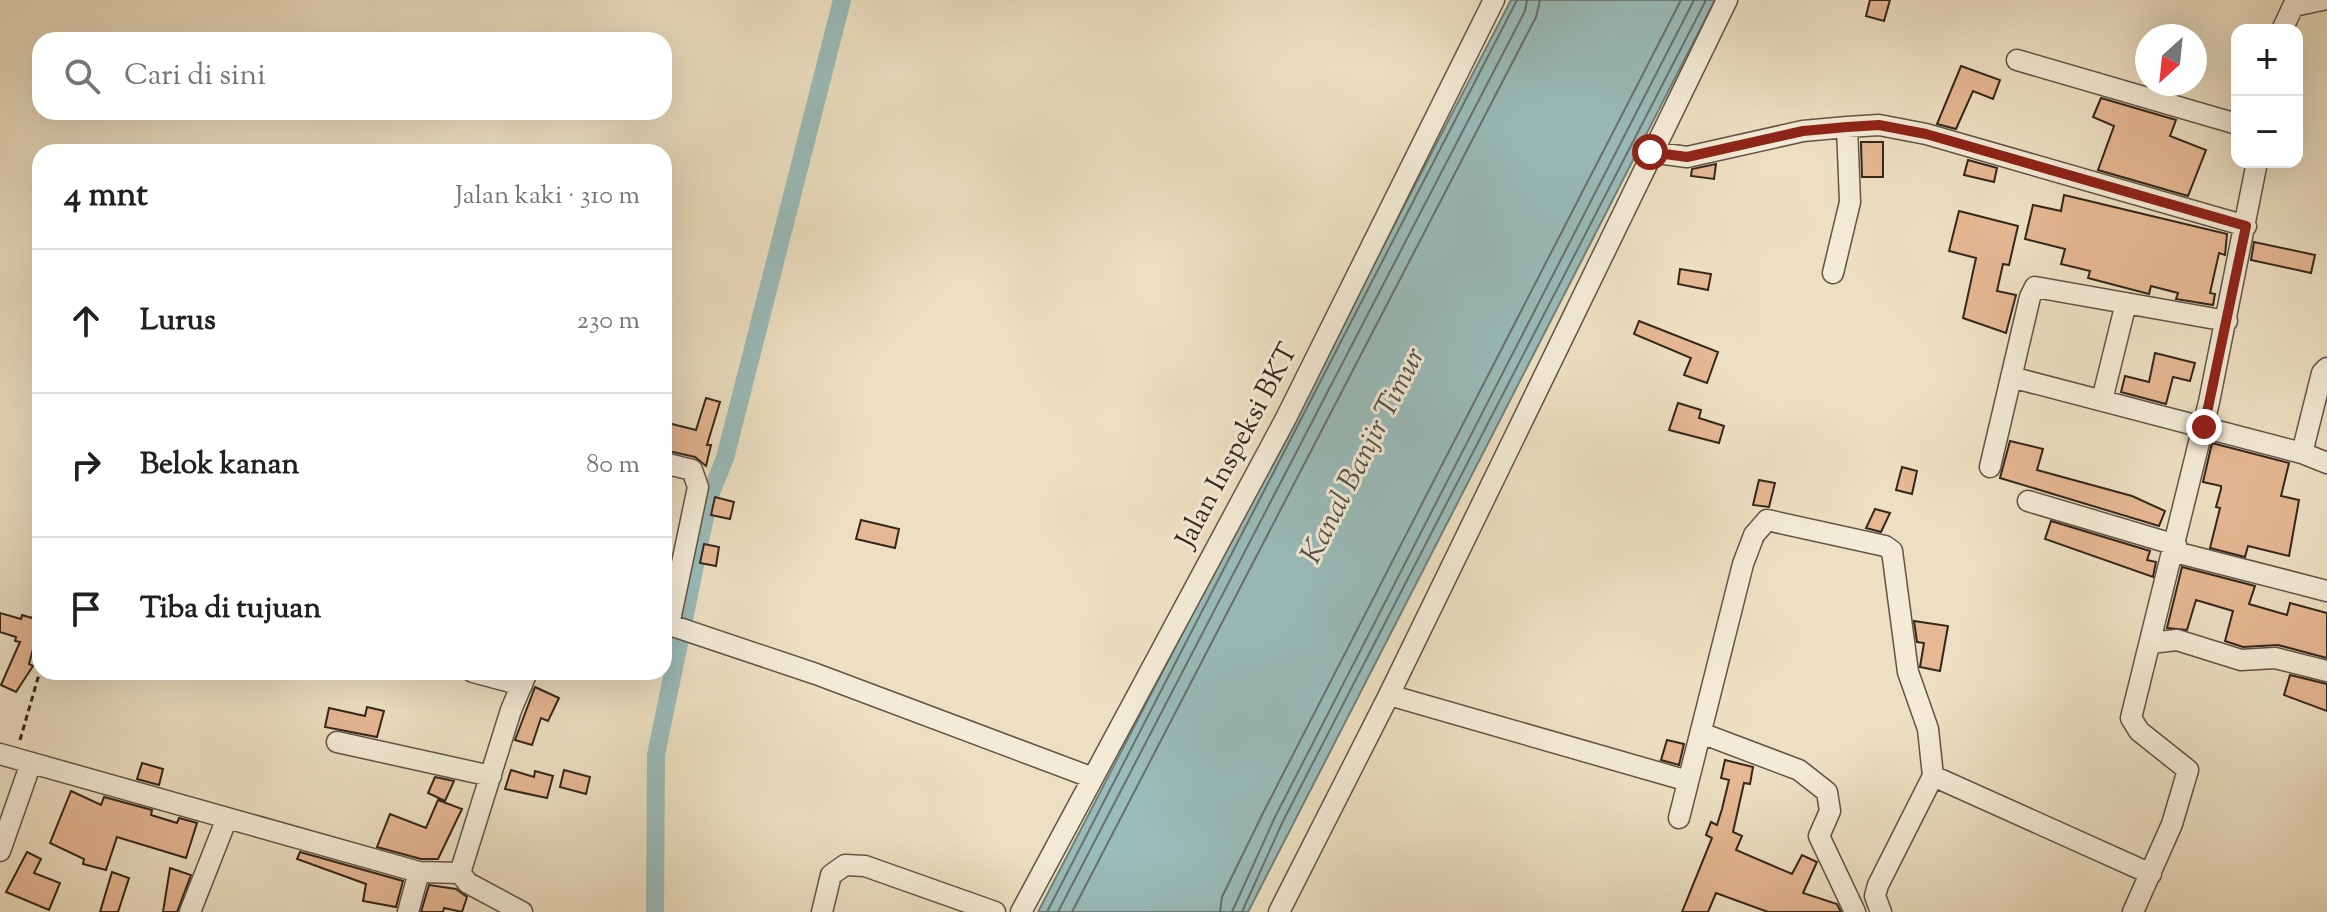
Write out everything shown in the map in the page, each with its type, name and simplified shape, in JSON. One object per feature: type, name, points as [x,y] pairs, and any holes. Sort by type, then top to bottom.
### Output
[{"type":"street","name":"Jalan Inspeksi BKT","points":[[1021,912],[1285,420],[1494,0]]},
{"type":"street","points":[[1279,912],[1389,695],[1650,152],[1727,0]]},
{"type":"street","points":[[2285,24],[2295,3],[2322,0]]},
{"type":"street","points":[[2017,60],[2231,122]]},
{"type":"street","points":[[1650,152],[1687,157],[1803,131],[1879,125],[1926,134],[2246,226]]},
{"type":"street","points":[[1833,273],[1850,202],[1847,127]]},
{"type":"street","points":[[2133,912],[2172,824],[2188,770],[2132,723],[2204,427],[2256,168]]},
{"type":"street","points":[[1990,467],[2030,297],[2035,287],[2227,321]]},
{"type":"street","points":[[2102,400],[2126,303]]},
{"type":"street","points":[[2302,453],[2322,373],[2327,368]]},
{"type":"street","points":[[2011,377],[2302,453],[2327,463]]},
{"type":"street","points":[[672,465],[692,470],[698,487],[672,615]]},
{"type":"street","points":[[2028,501],[2175,548],[2327,591]]},
{"type":"street","points":[[1679,818],[1743,564],[1754,535],[1767,520],[1885,546],[1892,551],[1908,672],[1928,729],[1933,776],[1878,885],[1875,896],[1881,912]]},
{"type":"street","points":[[672,626],[816,674],[1093,778]]},
{"type":"street","points":[[2150,643],[2177,640],[2241,660],[2275,658],[2327,671]]},
{"type":"street","points":[[460,873],[524,680]]},
{"type":"street","points":[[1389,695],[1688,781]]},
{"type":"street","points":[[1701,733],[1799,770],[1827,792],[1830,811],[1819,836],[1855,912]]},
{"type":"street","points":[[337,742],[491,776]]},
{"type":"street","points":[[0,851],[15,758],[419,872],[460,873],[468,883],[522,912]]},
{"type":"street","points":[[1933,776],[2151,874]]},
{"type":"street","points":[[190,912],[227,818]]},
{"type":"street","points":[[822,912],[831,875],[845,865],[865,866],[995,912]]},
{"type":"street","points":[[408,912],[419,872]]},
{"type":"path","points":[[15,758],[37,680]]},
{"type":"water","name":"Kanal Banjir Timur","points":[[1511,0],[1715,0],[1248,912],[1038,912]]},
{"type":"building","points":[[1870,0],[1890,0],[1884,21],[1866,16]]},
{"type":"building","points":[[1961,66],[2000,80],[1993,99],[1973,91],[1956,129],[1937,124]]},
{"type":"building","points":[[2101,98],[2176,120],[2170,136],[2206,150],[2188,196],[2098,170],[2114,126],[2093,117]]},
{"type":"building","points":[[1861,142],[1883,142],[1883,177],[1862,177]]},
{"type":"building","points":[[1968,160],[1997,168],[1994,182],[1964,175]]},
{"type":"building","points":[[1716,164],[1714,179],[1691,176],[1692,169]]},
{"type":"building","points":[[2064,195],[2227,234],[2225,255],[2219,253],[2210,293],[2215,294],[2213,305],[2176,299],[2178,293],[2151,286],[2149,294],[2088,278],[2090,271],[2061,264],[2065,249],[2025,239],[2033,205],[2061,211]]},
{"type":"building","points":[[1959,211],[2018,226],[2009,265],[2003,264],[1997,291],[2016,295],[2006,333],[1963,318],[1976,258],[1949,251]]},
{"type":"building","points":[[2254,242],[2315,255],[2311,273],[2251,260]]},
{"type":"building","points":[[1680,269],[1711,274],[1708,290],[1678,284]]},
{"type":"building","points":[[1639,321],[1718,352],[1707,383],[1684,375],[1691,358],[1634,334]]},
{"type":"building","points":[[2155,353],[2195,363],[2190,381],[2173,377],[2166,404],[2121,392],[2125,376],[2149,382]]},
{"type":"building","points":[[706,398],[720,402],[707,445],[711,445],[706,466],[695,457],[672,452],[672,424],[696,430]]},
{"type":"building","points":[[1678,403],[1701,410],[1699,418],[1724,426],[1719,443],[1669,430]]},
{"type":"building","points":[[2010,441],[2043,449],[2037,470],[2132,496],[2165,511],[2159,526],[2000,478]]},
{"type":"building","points":[[2212,443],[2289,463],[2281,496],[2299,500],[2289,556],[2248,546],[2245,557],[2210,548],[2220,508],[2216,507],[2221,489],[2221,486],[2203,482]]},
{"type":"building","points":[[1902,467],[1917,471],[1912,494],[1896,490]]},
{"type":"building","points":[[1759,480],[1775,483],[1769,507],[1753,505]]},
{"type":"building","points":[[715,497],[734,502],[730,519],[711,515]]},
{"type":"building","points":[[1875,509],[1890,513],[1881,532],[1866,528]]},
{"type":"building","points":[[861,520],[899,529],[895,548],[856,539]]},
{"type":"building","points":[[2051,521],[2150,551],[2147,560],[2156,562],[2153,577],[2045,539]]},
{"type":"building","points":[[704,544],[719,547],[716,566],[700,563]]},
{"type":"building","points":[[2182,567],[2255,586],[2249,604],[2287,615],[2290,603],[2327,613],[2327,658],[2278,645],[2243,647],[2225,641],[2233,611],[2196,600],[2187,630],[2167,628]]},
{"type":"building","points":[[0,613],[21,619],[22,615],[32,618],[29,664],[32,668],[16,692],[1,685],[20,642],[15,641],[16,637],[0,632]]},
{"type":"building","points":[[1914,621],[1948,626],[1940,671],[1920,667],[1924,643],[1917,642]]},
{"type":"building","points":[[2290,675],[2327,684],[2327,711],[2284,695]]},
{"type":"building","points":[[535,687],[559,698],[548,721],[541,718],[532,745],[515,740]]},
{"type":"building","points":[[367,707],[384,711],[377,737],[325,727],[329,708],[365,716]]},
{"type":"building","points":[[1667,740],[1684,744],[1679,765],[1661,760]]},
{"type":"building","points":[[1725,760],[1753,767],[1750,784],[1744,783],[1733,832],[1742,836],[1736,850],[1792,874],[1802,855],[1817,862],[1803,893],[1837,904],[1841,912],[1768,912],[1716,893],[1708,912],[1682,912],[1712,838],[1706,835],[1711,822],[1717,825],[1722,809],[1729,780],[1721,778]]},
{"type":"building","points":[[142,763],[163,769],[159,785],[137,779]]},
{"type":"building","points":[[511,770],[534,777],[535,771],[553,776],[547,798],[505,789]]},
{"type":"building","points":[[564,770],[590,777],[586,794],[560,787]]},
{"type":"building","points":[[435,777],[454,781],[445,801],[428,793]]},
{"type":"building","points":[[71,791],[101,805],[104,797],[152,810],[151,815],[177,823],[179,818],[197,823],[186,858],[117,837],[106,870],[83,864],[84,859],[50,843]]},
{"type":"building","points":[[438,800],[462,809],[438,859],[421,859],[377,847],[390,814],[426,828]]},
{"type":"building","points":[[27,852],[41,859],[34,873],[60,883],[49,910],[6,892]]},
{"type":"building","points":[[300,852],[403,881],[396,907],[363,901],[366,884],[297,859]]},
{"type":"building","points":[[170,868],[191,875],[177,912],[163,912]]},
{"type":"building","points":[[112,872],[129,878],[118,912],[100,912]]},
{"type":"building","points":[[429,885],[456,889],[467,897],[462,912],[444,908],[443,912],[421,912]]},
{"type":"waterway","points":[[672,677],[709,498],[725,458],[842,0]]},
{"type":"waterway","points":[[655,912],[656,755],[671,680]]},
{"type":"route","points":[[1650,152],[1687,157],[1803,131],[1879,125],[1926,134],[2246,226],[2204,427]]}]
